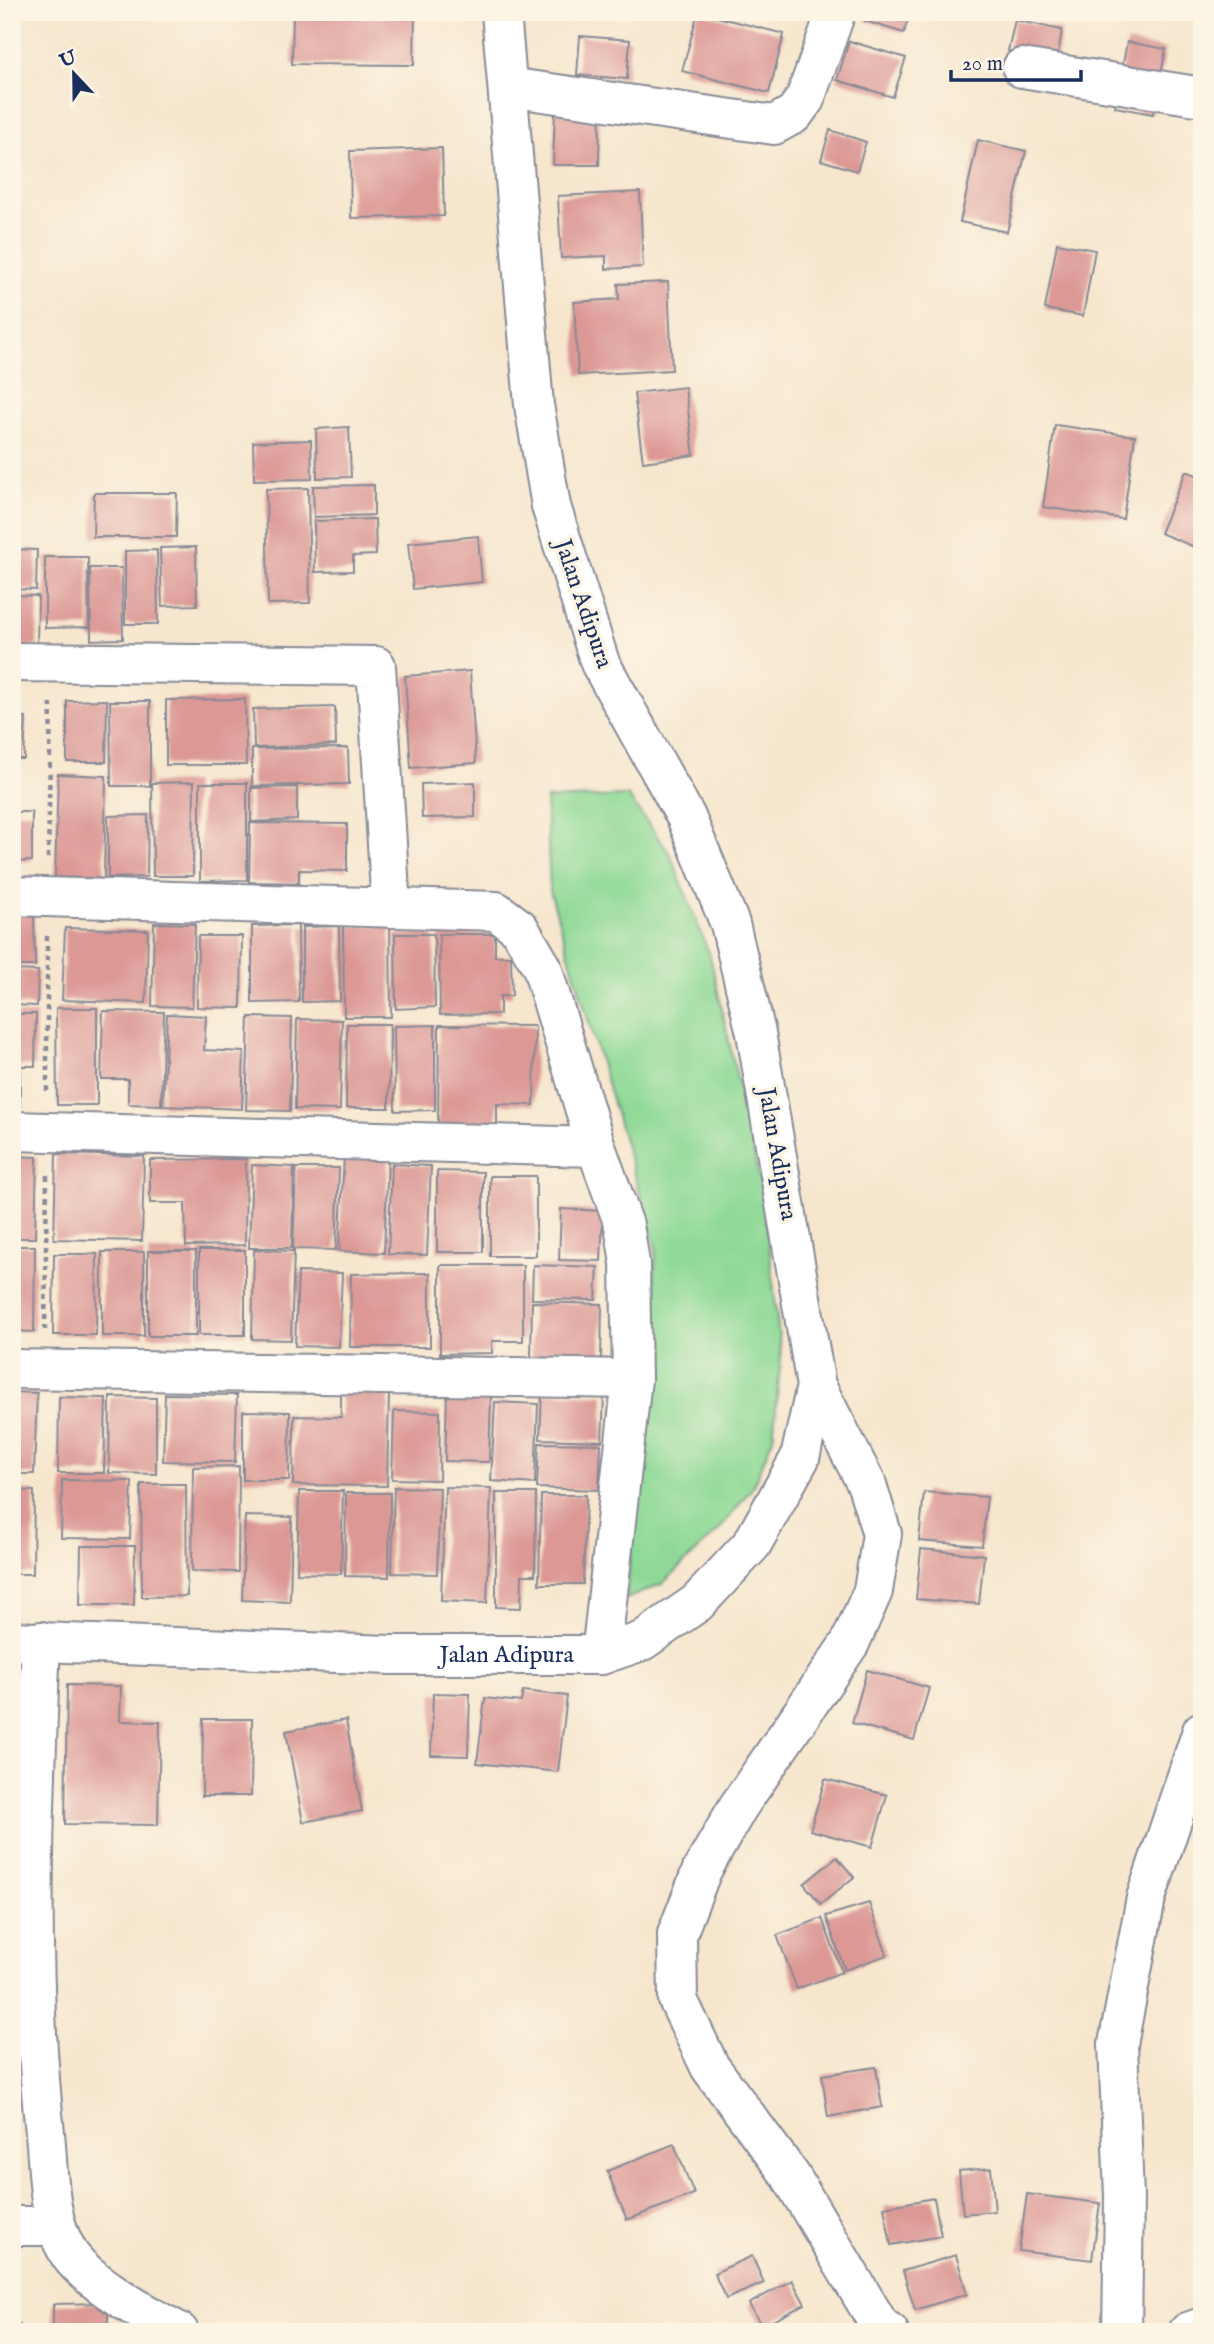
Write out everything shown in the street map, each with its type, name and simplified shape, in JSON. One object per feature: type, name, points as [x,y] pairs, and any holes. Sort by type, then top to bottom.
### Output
[{"type":"main road","name":"Jalan Adipura","points":[[27,1641],[391,1655],[601,1654],[642,1641],[697,1603],[752,1544],[800,1458],[816,1386],[756,1034],[730,923],[686,817],[600,663],[551,506],[534,405],[501,12]]},
{"type":"main road","points":[[508,87],[774,125],[794,114],[805,99],[836,12]]},
{"type":"main road","points":[[1022,68],[1202,97]]},
{"type":"main road","points":[[12,662],[376,666],[391,908]]},
{"type":"main road","points":[[30,897],[496,911],[519,928],[542,967],[596,1147],[624,1225],[630,1263],[632,1380],[601,1654]]},
{"type":"main road","points":[[30,1131],[596,1147]]},
{"type":"main road","points":[[29,1369],[632,1380]]},
{"type":"main road","points":[[816,1386],[867,1485],[882,1534],[873,1591],[850,1643],[738,1807],[702,1870],[677,1934],[678,2000],[710,2067],[790,2175],[876,2330]]},
{"type":"main road","points":[[27,1641],[22,1870],[24,2041],[54,2226],[69,2255],[98,2281],[150,2317],[179,2332]]},
{"type":"main road","points":[[1122,2332],[1124,2197],[1118,2044],[1146,1898],[1202,1731]]},
{"type":"main road","points":[[12,2226],[54,2226]]},
{"type":"main road","points":[[1188,2332],[1202,2327]]},
{"type":"path","points":[[29,1369],[30,897],[52,664]]},
{"type":"green space","points":[[628,796],[670,854],[710,956],[764,1199],[781,1356],[773,1438],[752,1488],[719,1530],[662,1584],[626,1599],[650,1368],[656,1248],[550,891],[546,799]]},
{"type":"building","points":[[293,12],[415,12],[414,65],[292,64]]},
{"type":"building","points":[[698,12],[784,34],[769,93],[682,71]]},
{"type":"building","points":[[868,12],[910,12],[904,33],[865,21]]},
{"type":"building","points":[[1015,20],[1062,30],[1057,61],[1008,51]]},
{"type":"building","points":[[580,36],[630,40],[627,79],[577,75]]},
{"type":"building","points":[[849,41],[906,58],[893,97],[837,80]]},
{"type":"building","points":[[1127,42],[1166,49],[1153,114],[1115,107]]},
{"type":"building","points":[[555,110],[600,111],[599,165],[553,165]]},
{"type":"building","points":[[830,130],[866,142],[857,171],[821,160]]},
{"type":"building","points":[[978,140],[1026,151],[1007,232],[960,222]]},
{"type":"building","points":[[442,148],[444,216],[351,218],[350,151]]},
{"type":"building","points":[[640,192],[643,267],[606,269],[606,256],[561,258],[558,196]]},
{"type":"building","points":[[1057,243],[1095,250],[1083,316],[1045,309]]},
{"type":"building","points":[[668,282],[672,370],[578,375],[574,302],[619,299],[618,284]]},
{"type":"building","points":[[685,387],[694,455],[643,462],[634,393]]},
{"type":"building","points":[[1055,425],[1135,436],[1123,519],[1043,507]]},
{"type":"building","points":[[349,427],[351,477],[317,478],[316,429]]},
{"type":"building","points":[[311,440],[312,479],[254,480],[253,442]]},
{"type":"building","points":[[1186,471],[1202,477],[1202,550],[1160,533]]},
{"type":"building","points":[[374,485],[374,515],[314,517],[313,486]]},
{"type":"building","points":[[308,488],[310,603],[268,604],[266,489]]},
{"type":"building","points":[[94,493],[177,493],[176,537],[93,537]]},
{"type":"building","points":[[375,519],[376,555],[353,556],[353,571],[315,572],[314,521]]},
{"type":"building","points":[[478,536],[482,582],[413,589],[408,543]]},
{"type":"building","points":[[196,547],[197,605],[162,606],[160,548]]},
{"type":"building","points":[[12,549],[37,550],[36,590],[12,589]]},
{"type":"building","points":[[157,550],[158,624],[125,624],[125,551]]},
{"type":"building","points":[[45,557],[88,557],[89,627],[45,628]]},
{"type":"building","points":[[90,568],[122,568],[123,639],[91,640]]},
{"type":"building","points":[[12,595],[38,596],[37,646],[12,646]]},
{"type":"building","points":[[470,671],[476,763],[411,768],[405,676]]},
{"type":"building","points":[[245,699],[246,765],[166,765],[166,700]]},
{"type":"building","points":[[107,700],[106,762],[67,762],[67,701]]},
{"type":"building","points":[[110,701],[150,701],[150,786],[111,786]]},
{"type":"building","points":[[335,707],[336,745],[254,748],[253,709]]},
{"type":"building","points":[[12,718],[26,718],[24,759],[12,759]]},
{"type":"building","points":[[348,748],[349,784],[252,786],[252,749]]},
{"type":"building","points":[[58,774],[106,776],[104,879],[55,877]]},
{"type":"building","points":[[194,782],[193,876],[153,876],[152,783]]},
{"type":"building","points":[[475,782],[475,817],[422,818],[421,784]]},
{"type":"building","points":[[200,783],[247,783],[247,880],[200,881]]},
{"type":"building","points":[[297,787],[297,820],[251,822],[251,788]]},
{"type":"building","points":[[12,812],[32,812],[32,861],[12,862]]},
{"type":"building","points":[[148,815],[147,877],[108,878],[108,816]]},
{"type":"building","points":[[250,823],[347,824],[347,871],[299,870],[299,883],[249,882]]},
{"type":"building","points":[[34,911],[35,966],[12,966],[12,912]]},
{"type":"building","points":[[154,923],[195,924],[192,1007],[152,1006]]},
{"type":"building","points":[[298,925],[299,1002],[252,1003],[252,926]]},
{"type":"building","points":[[390,925],[391,1017],[344,1017],[343,926]]},
{"type":"building","points":[[339,926],[340,1001],[302,1002],[302,927]]},
{"type":"building","points":[[65,928],[148,930],[146,1003],[62,1000]]},
{"type":"building","points":[[395,934],[434,934],[435,1007],[396,1009]]},
{"type":"building","points":[[439,934],[495,934],[495,956],[511,956],[512,996],[500,996],[500,1014],[440,1015]]},
{"type":"building","points":[[198,936],[242,936],[241,1008],[197,1007]]},
{"type":"building","points":[[12,970],[38,971],[37,1006],[12,1005]]},
{"type":"building","points":[[56,1008],[97,1008],[97,1105],[57,1105]]},
{"type":"building","points":[[103,1011],[164,1012],[161,1105],[128,1104],[128,1079],[101,1079]]},
{"type":"building","points":[[12,1014],[36,1014],[35,1066],[20,1066],[20,1107],[12,1107]]},
{"type":"building","points":[[167,1014],[206,1016],[204,1050],[244,1052],[242,1109],[163,1106]]},
{"type":"building","points":[[249,1017],[292,1018],[290,1111],[246,1110]]},
{"type":"building","points":[[297,1019],[342,1020],[340,1110],[295,1109]]},
{"type":"building","points":[[347,1024],[390,1024],[389,1108],[346,1108]]},
{"type":"building","points":[[435,1025],[435,1110],[395,1111],[394,1026]]},
{"type":"building","points":[[439,1025],[535,1026],[534,1105],[497,1104],[497,1127],[438,1126]]},
{"type":"building","points":[[56,1154],[144,1156],[142,1241],[54,1239]]},
{"type":"building","points":[[12,1156],[37,1157],[35,1238],[12,1238]]},
{"type":"building","points":[[344,1157],[388,1158],[384,1253],[339,1251]]},
{"type":"building","points":[[246,1159],[245,1245],[186,1246],[185,1203],[150,1203],[150,1160]]},
{"type":"building","points":[[392,1164],[431,1166],[427,1255],[388,1254]]},
{"type":"building","points":[[252,1165],[294,1167],[292,1248],[249,1248]]},
{"type":"building","points":[[296,1168],[339,1168],[336,1250],[293,1249]]},
{"type":"building","points":[[437,1171],[483,1172],[483,1252],[437,1252]]},
{"type":"building","points":[[490,1176],[536,1176],[536,1256],[490,1256]]},
{"type":"building","points":[[561,1209],[603,1211],[601,1261],[559,1260]]},
{"type":"building","points":[[12,1246],[35,1246],[34,1332],[12,1331]]},
{"type":"building","points":[[199,1250],[245,1250],[245,1335],[199,1335]]},
{"type":"building","points":[[254,1250],[294,1251],[291,1340],[252,1339]]},
{"type":"building","points":[[148,1251],[196,1251],[196,1336],[148,1336]]},
{"type":"building","points":[[102,1252],[144,1252],[144,1336],[102,1336]]},
{"type":"building","points":[[54,1254],[97,1254],[96,1335],[53,1335]]},
{"type":"building","points":[[440,1265],[523,1265],[523,1341],[492,1341],[492,1353],[440,1354]]},
{"type":"building","points":[[533,1265],[598,1267],[596,1300],[532,1299]]},
{"type":"building","points":[[298,1272],[342,1273],[339,1347],[295,1346]]},
{"type":"building","points":[[430,1273],[430,1347],[350,1347],[351,1274]]},
{"type":"building","points":[[532,1302],[602,1304],[601,1360],[531,1358]]},
{"type":"building","points":[[12,1392],[37,1393],[34,1474],[12,1474]]},
{"type":"building","points":[[341,1393],[389,1394],[387,1486],[293,1485],[294,1416],[341,1417]]},
{"type":"building","points":[[542,1393],[604,1395],[602,1441],[540,1439]]},
{"type":"building","points":[[165,1394],[237,1395],[235,1462],[163,1461]]},
{"type":"building","points":[[447,1394],[491,1395],[489,1462],[445,1461]]},
{"type":"building","points":[[59,1397],[106,1398],[104,1473],[58,1473]]},
{"type":"building","points":[[110,1397],[156,1398],[156,1474],[109,1473]]},
{"type":"building","points":[[495,1402],[538,1404],[535,1484],[491,1481]]},
{"type":"building","points":[[243,1411],[290,1412],[289,1480],[243,1480]]},
{"type":"building","points":[[394,1411],[440,1412],[439,1480],[392,1479]]},
{"type":"building","points":[[539,1443],[601,1444],[599,1490],[537,1488]]},
{"type":"building","points":[[239,1466],[238,1572],[192,1571],[193,1467]]},
{"type":"building","points":[[62,1480],[132,1481],[130,1539],[61,1538]]},
{"type":"building","points":[[141,1484],[186,1484],[187,1596],[142,1597]]},
{"type":"building","points":[[394,1487],[440,1488],[437,1574],[392,1573]]},
{"type":"building","points":[[445,1487],[491,1488],[487,1603],[441,1601]]},
{"type":"building","points":[[12,1490],[34,1491],[33,1574],[12,1574]]},
{"type":"building","points":[[299,1491],[343,1491],[341,1574],[297,1573]]},
{"type":"building","points":[[924,1492],[987,1497],[982,1546],[919,1541]]},
{"type":"building","points":[[346,1493],[390,1493],[389,1577],[345,1576]]},
{"type":"building","points":[[496,1493],[536,1493],[535,1575],[522,1575],[521,1608],[496,1607]]},
{"type":"building","points":[[541,1495],[586,1495],[583,1584],[539,1584]]},
{"type":"building","points":[[245,1516],[292,1517],[290,1602],[242,1600]]},
{"type":"building","points":[[81,1546],[135,1546],[134,1605],[80,1605]]},
{"type":"building","points":[[921,1549],[984,1555],[979,1604],[916,1599]]},
{"type":"building","points":[[867,1670],[929,1688],[914,1740],[852,1723]]},
{"type":"building","points":[[67,1685],[121,1686],[120,1721],[160,1722],[158,1825],[65,1824]]},
{"type":"building","points":[[523,1691],[567,1696],[558,1772],[477,1763],[485,1698],[521,1702]]},
{"type":"building","points":[[433,1693],[470,1694],[468,1756],[431,1755]]},
{"type":"building","points":[[203,1719],[252,1719],[251,1796],[202,1796]]},
{"type":"building","points":[[346,1720],[362,1811],[303,1822],[286,1731]]},
{"type":"building","points":[[825,1779],[887,1795],[872,1847],[810,1830]]},
{"type":"building","points":[[837,1857],[854,1877],[821,1904],[804,1884]]},
{"type":"building","points":[[869,1903],[887,1955],[845,1970],[826,1916]]},
{"type":"building","points":[[822,1918],[842,1972],[797,1989],[777,1935]]},
{"type":"building","points":[[876,2067],[882,2107],[828,2117],[822,2075]]},
{"type":"building","points":[[674,2144],[694,2194],[627,2220],[607,2171]]},
{"type":"building","points":[[991,2168],[995,2211],[963,2214],[959,2171]]},
{"type":"building","points":[[1027,2194],[1100,2203],[1092,2260],[1019,2251]]},
{"type":"building","points":[[934,2198],[941,2236],[891,2245],[884,2207]]},
{"type":"building","points":[[956,2255],[967,2294],[915,2310],[903,2271]]},
{"type":"building","points":[[752,2256],[764,2283],[726,2299],[714,2273]]},
{"type":"building","points":[[792,2280],[805,2304],[762,2327],[749,2304]]},
{"type":"building","points":[[108,2303],[108,2332],[53,2332],[53,2304]]},
{"type":"building","points":[[12,2325],[20,2325],[20,2332],[12,2332]]}]
